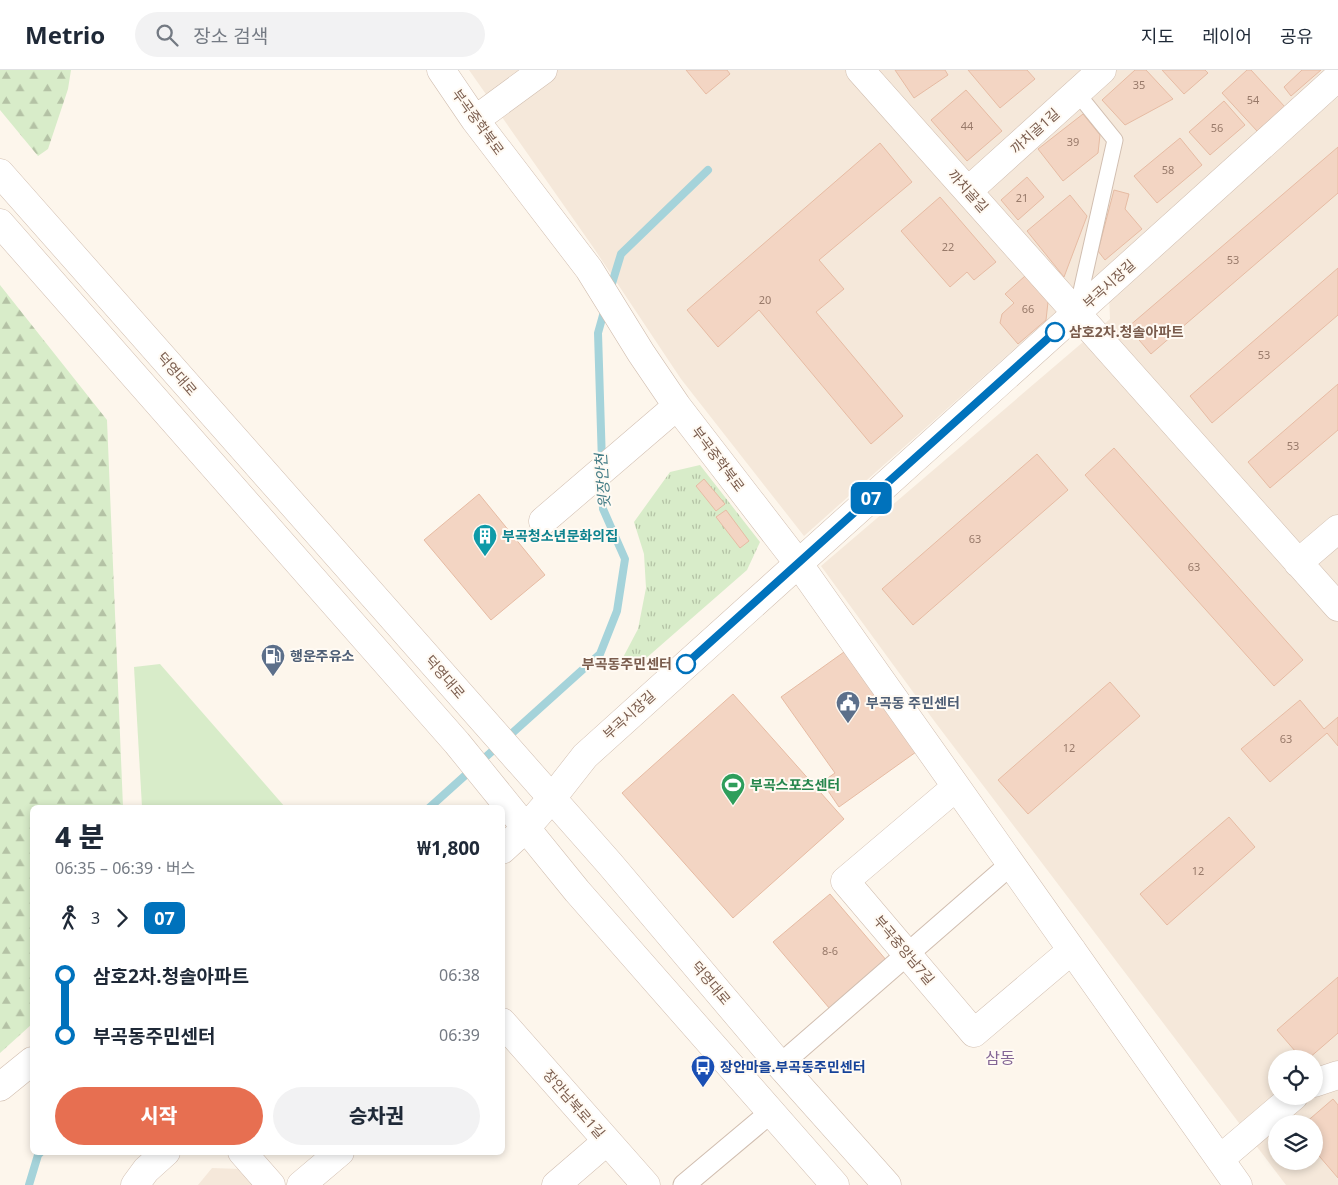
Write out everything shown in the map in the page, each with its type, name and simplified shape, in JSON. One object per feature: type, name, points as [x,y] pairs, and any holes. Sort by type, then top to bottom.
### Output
[{"type":"street","name":"부곡중학북로","points":[[441,70],[475,120],[589,269],[641,353],[677,406],[798,563]]},
{"type":"street","points":[[475,120],[543,70]]},
{"type":"street","name":"까치골길","points":[[860,70],[1338,607]]},
{"type":"street","name":"까치골1길","points":[[968,191],[1102,70]]},
{"type":"street","name":"부곡시장길","points":[[505,847],[526,828],[585,756],[1338,77]]},
{"type":"street","name":"덕영대로","points":[[0,173],[533,776],[780,1065],[887,1185]]},
{"type":"street","points":[[0,223],[465,753],[577,891],[835,1185]]},
{"type":"street","points":[[543,521],[677,406]]},
{"type":"street","points":[[1298,563],[1338,529]]},
{"type":"street","points":[[798,563],[1238,1185]]},
{"type":"street","name":"부곡중앙남7길","points":[[956,787],[845,881],[974,1033],[1072,950]]},
{"type":"street","points":[[780,1065],[1011,864]]},
{"type":"street","name":"장안남북로1길","points":[[505,1025],[646,1185]]},
{"type":"street","points":[[0,1087],[30,1063]]},
{"type":"street","points":[[1323,1080],[1338,1075]]},
{"type":"street","points":[[1220,1159],[1283,1105]]},
{"type":"street","points":[[684,1185],[771,1112]]},
{"type":"street","points":[[556,1185],[607,1141]]},
{"type":"street","points":[[135,1185],[146,1170],[163,1155]]},
{"type":"street","points":[[245,1155],[271,1185]]},
{"type":"street","points":[[301,1185],[336,1155]]},
{"type":"lane","points":[[1076,313],[1114,140],[1077,93]]},
{"type":"shaded area","points":[[469,70],[1328,70],[804,536],[681,379],[593,247]]},
{"type":"shaded area","points":[[1338,97],[1338,1185],[1286,1185],[1275,1170],[1323,1170],[1323,1115],[1268,1115],[1268,1161],[935,722],[821,566],[1110,319],[1109,294]]},
{"type":"shaded area","points":[[212,1168],[241,1169],[255,1185],[198,1185]]},
{"type":"green space","points":[[0,70],[71,70],[68,89],[48,149],[38,156],[0,110]]},
{"type":"green space","points":[[0,285],[107,420],[123,805],[30,805],[30,1026],[0,1053]]},
{"type":"green space","points":[[700,465],[760,542],[747,570],[644,660],[618,667],[638,629],[646,588],[644,554],[634,522],[670,472]]},
{"type":"green space","points":[[160,664],[283,805],[142,805],[134,667]]},
{"type":"building","points":[[686,70],[727,70],[730,74],[706,94]]},
{"type":"building","points":[[895,70],[945,70],[948,75],[914,98]]},
{"type":"building","points":[[968,70],[1027,70],[1035,79],[1000,108]]},
{"type":"building","points":[[1135,70],[1146,70],[1173,99],[1125,125],[1102,100]]},
{"type":"building","points":[[1162,70],[1205,70],[1208,73],[1184,94]]},
{"type":"building","points":[[1247,70],[1251,70],[1285,107],[1257,131],[1222,93]]},
{"type":"building","points":[[1302,70],[1321,70],[1291,96],[1284,87]]},
{"type":"building","points":[[966,90],[1002,131],[967,161],[931,120]]},
{"type":"building","points":[[1224,101],[1245,125],[1210,155],[1189,132]]},
{"type":"building","points":[[1083,114],[1100,135],[1098,153],[1063,181],[1038,149]]},
{"type":"building","points":[[1180,138],[1202,165],[1157,203],[1134,176]]},
{"type":"building","points":[[880,143],[912,182],[819,260],[844,289],[816,312],[903,416],[871,444],[759,310],[718,347],[687,310]]},
{"type":"building","points":[[1338,147],[1338,193],[1151,354],[1128,327]]},
{"type":"building","points":[[1027,177],[1044,197],[1018,220],[1001,200]]},
{"type":"building","points":[[1114,190],[1129,194],[1125,209],[1142,229],[1105,260],[1098,251]]},
{"type":"building","points":[[1070,195],[1087,216],[1064,277],[1027,231]]},
{"type":"building","points":[[940,197],[996,262],[974,280],[967,272],[950,287],[901,231]]},
{"type":"building","points":[[1338,268],[1338,315],[1212,423],[1190,396]]},
{"type":"building","points":[[1025,276],[1048,302],[1046,320],[1018,344],[1000,323],[1002,314],[1014,303],[1005,294]]},
{"type":"building","points":[[1338,384],[1338,430],[1270,488],[1248,462]]},
{"type":"building","points":[[1114,448],[1303,660],[1274,686],[1085,475]]},
{"type":"building","points":[[1037,454],[1068,490],[913,625],[882,589]]},
{"type":"building","points":[[704,479],[725,504],[716,511],[696,486]]},
{"type":"building","name":"부곡청소년문화의집","points":[[479,494],[545,575],[491,620],[424,540]]},
{"type":"building","points":[[726,510],[749,541],[740,548],[716,517]]},
{"type":"building","name":"부곡동 주민센터","points":[[844,652],[916,752],[839,807],[822,782],[835,773],[781,697]]},
{"type":"building","points":[[1110,682],[1140,716],[1028,814],[998,780]]},
{"type":"building","name":"부곡스포츠센터","points":[[733,694],[844,819],[733,918],[622,793]]},
{"type":"building","points":[[1300,700],[1324,729],[1338,717],[1338,746],[1327,733],[1270,782],[1241,749]]},
{"type":"building","points":[[1229,817],[1255,847],[1167,925],[1140,894]]},
{"type":"building","points":[[830,894],[887,961],[830,1009],[773,942]]},
{"type":"building","points":[[1338,977],[1338,1033],[1318,1050],[1294,1050],[1277,1030]]},
{"type":"building","points":[[1333,1099],[1338,1105],[1338,1178],[1323,1160],[1323,1115],[1314,1115]]},
{"type":"waterway","name":"윗장안천","points":[[610,290],[621,254],[708,170]]},
{"type":"waterway","name":"윗장안천","points":[[602,463],[598,333],[605,308]]},
{"type":"waterway","name":"윗장안천","points":[[432,805],[600,654],[617,611],[625,559],[603,509],[602,479]]},
{"type":"waterway","name":"윗장안천","points":[[29,1185],[38,1155]]},
{"type":"bus line","name":"07","points":[[686,664],[1055,332]]},
{"type":"place","name":"삼호2차.청솔아파트","points":[[1055,332]]},
{"type":"place","name":"부곡청소년문화의집","points":[[485,557]]},
{"type":"place","name":"부곡동주민센터","points":[[686,664]]},
{"type":"place","name":"행운주유소","points":[[273,677]]},
{"type":"place","name":"부곡동 주민센터","points":[[848,724]]},
{"type":"place","name":"부곡스포츠센터","points":[[733,806]]},
{"type":"place","name":"장안마을.부곡동주민센터","points":[[703,1088]]},
{"type":"district","name":"삼동","points":[[1000,1058]]}]
